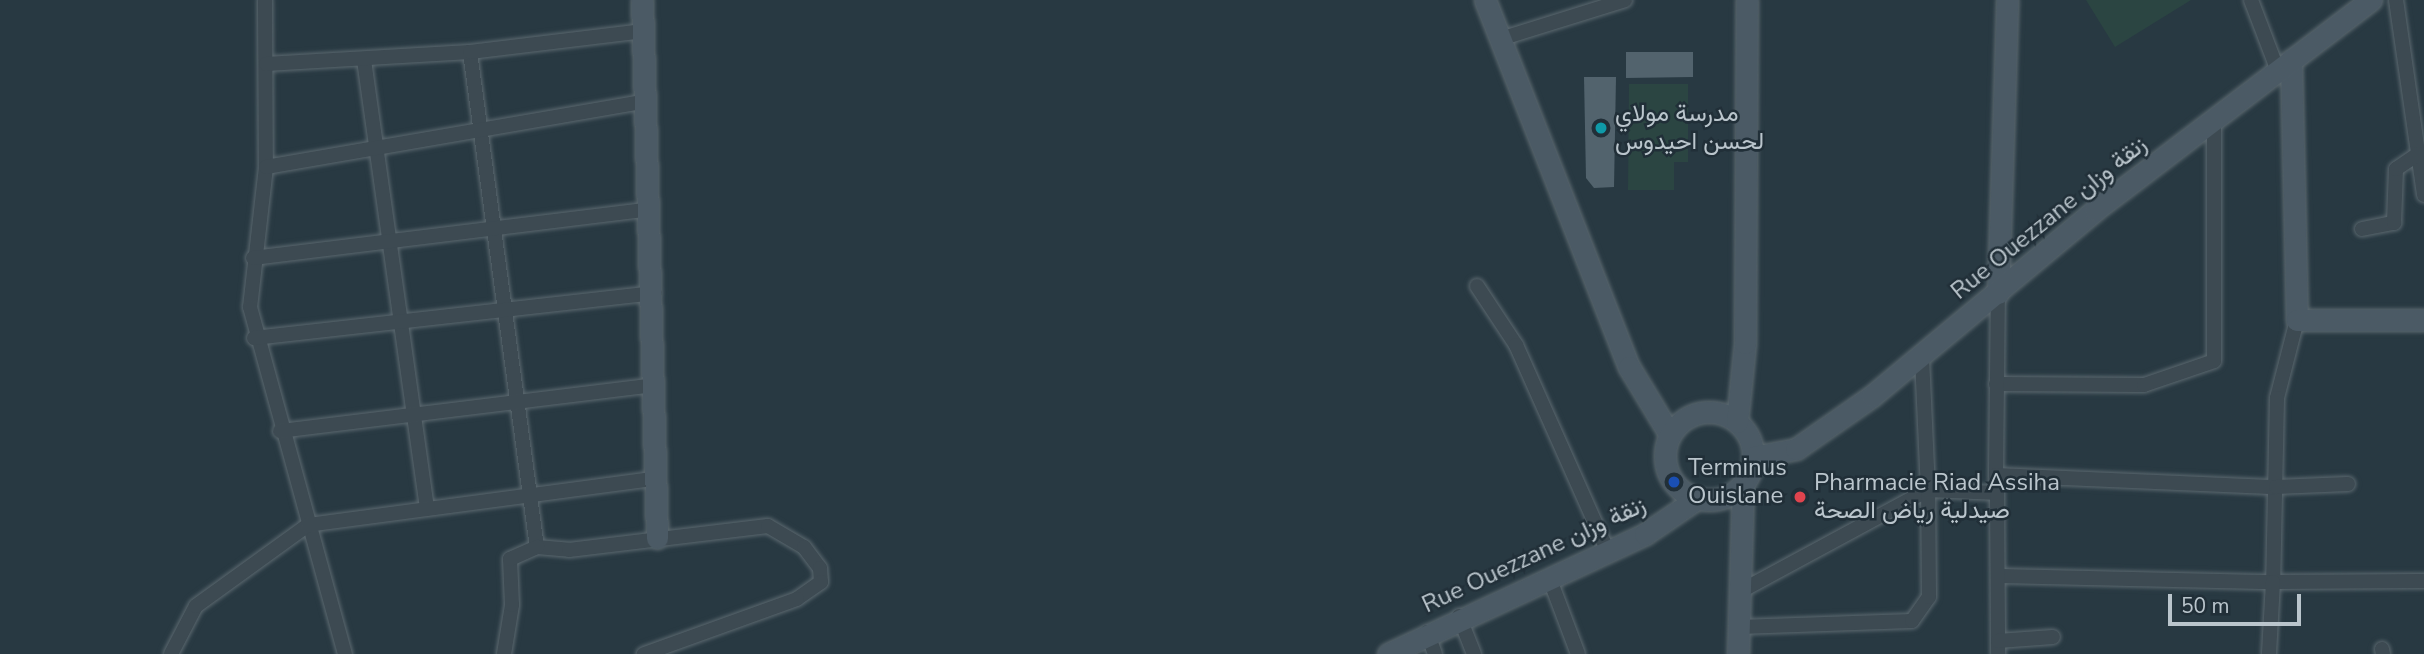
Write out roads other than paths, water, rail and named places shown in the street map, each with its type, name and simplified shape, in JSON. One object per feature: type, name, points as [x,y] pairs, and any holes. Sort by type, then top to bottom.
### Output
[{"type":"street","points":[[265,0],[265,167],[253,258],[254,338],[345,654]]},
{"type":"street","points":[[642,0],[654,293],[653,479],[657,538]]},
{"type":"street","points":[[1485,0],[1629,368],[1670,435]]},
{"type":"street","points":[[1500,39],[1572,7],[1625,0]]},
{"type":"street","points":[[1738,654],[1743,484],[1753,457],[1737,422],[1745,343],[1746,0]]},
{"type":"street","points":[[2007,0],[1996,384],[2000,576],[1998,647],[2053,636]]},
{"type":"street","points":[[2251,0],[2285,65],[2297,320],[2277,398],[2269,654]]},
{"type":"street","name":"Rue Ouezzane زنقة وزان","points":[[1753,457],[1796,449],[1922,356],[2214,119],[2371,0]]},
{"type":"street","points":[[2396,0],[2424,194]]},
{"type":"street","points":[[267,64],[470,52],[644,31]]},
{"type":"street","points":[[470,52],[534,495],[537,547]]},
{"type":"street","points":[[364,60],[427,509]]},
{"type":"street","points":[[265,167],[483,132],[648,101]]},
{"type":"street","points":[[1996,384],[2144,385],[2214,362],[2214,119]]},
{"type":"street","points":[[2362,229],[2393,223],[2398,164],[2418,154]]},
{"type":"street","points":[[253,258],[650,209]]},
{"type":"street","points":[[1478,286],[1516,345],[1608,552]]},
{"type":"street","points":[[254,338],[654,293]]},
{"type":"street","points":[[2297,320],[2424,320]]},
{"type":"street","points":[[1739,627],[1902,624],[1919,617],[1929,597],[1922,356]]},
{"type":"street","points":[[280,430],[655,384]]},
{"type":"street","points":[[1737,422],[1700,412],[1670,435],[1665,454],[1674,482],[1698,498],[1727,496],[1743,484]]},
{"type":"street","points":[[1997,475],[2276,487],[2348,484]]},
{"type":"street","points":[[171,654],[196,606],[308,525],[653,479]]},
{"type":"street","points":[[1739,592],[1928,491],[1997,493]]},
{"type":"street","name":"Rue Ouezzane زنقة وزان","points":[[1388,654],[1427,632],[1608,552],[1698,498]]},
{"type":"street","points":[[504,654],[512,605],[510,559],[537,547],[569,550],[768,526],[804,547],[822,574],[821,582],[797,599],[644,654]]},
{"type":"street","points":[[2000,576],[2273,582],[2424,581]]},
{"type":"street","points":[[1549,577],[1578,654]]},
{"type":"street","points":[[1460,617],[1474,654]]},
{"type":"street","points":[[1427,632],[1435,654]]},
{"type":"place","name":"مدرسة مولاي لحسن احيدوس","points":[[1601,128]]},
{"type":"place","name":"Terminus Ouislane","points":[[1674,482]]},
{"type":"place","name":"Pharmacie Riad Assiha صيدلية رياض الصحة","points":[[1800,497]]}]
